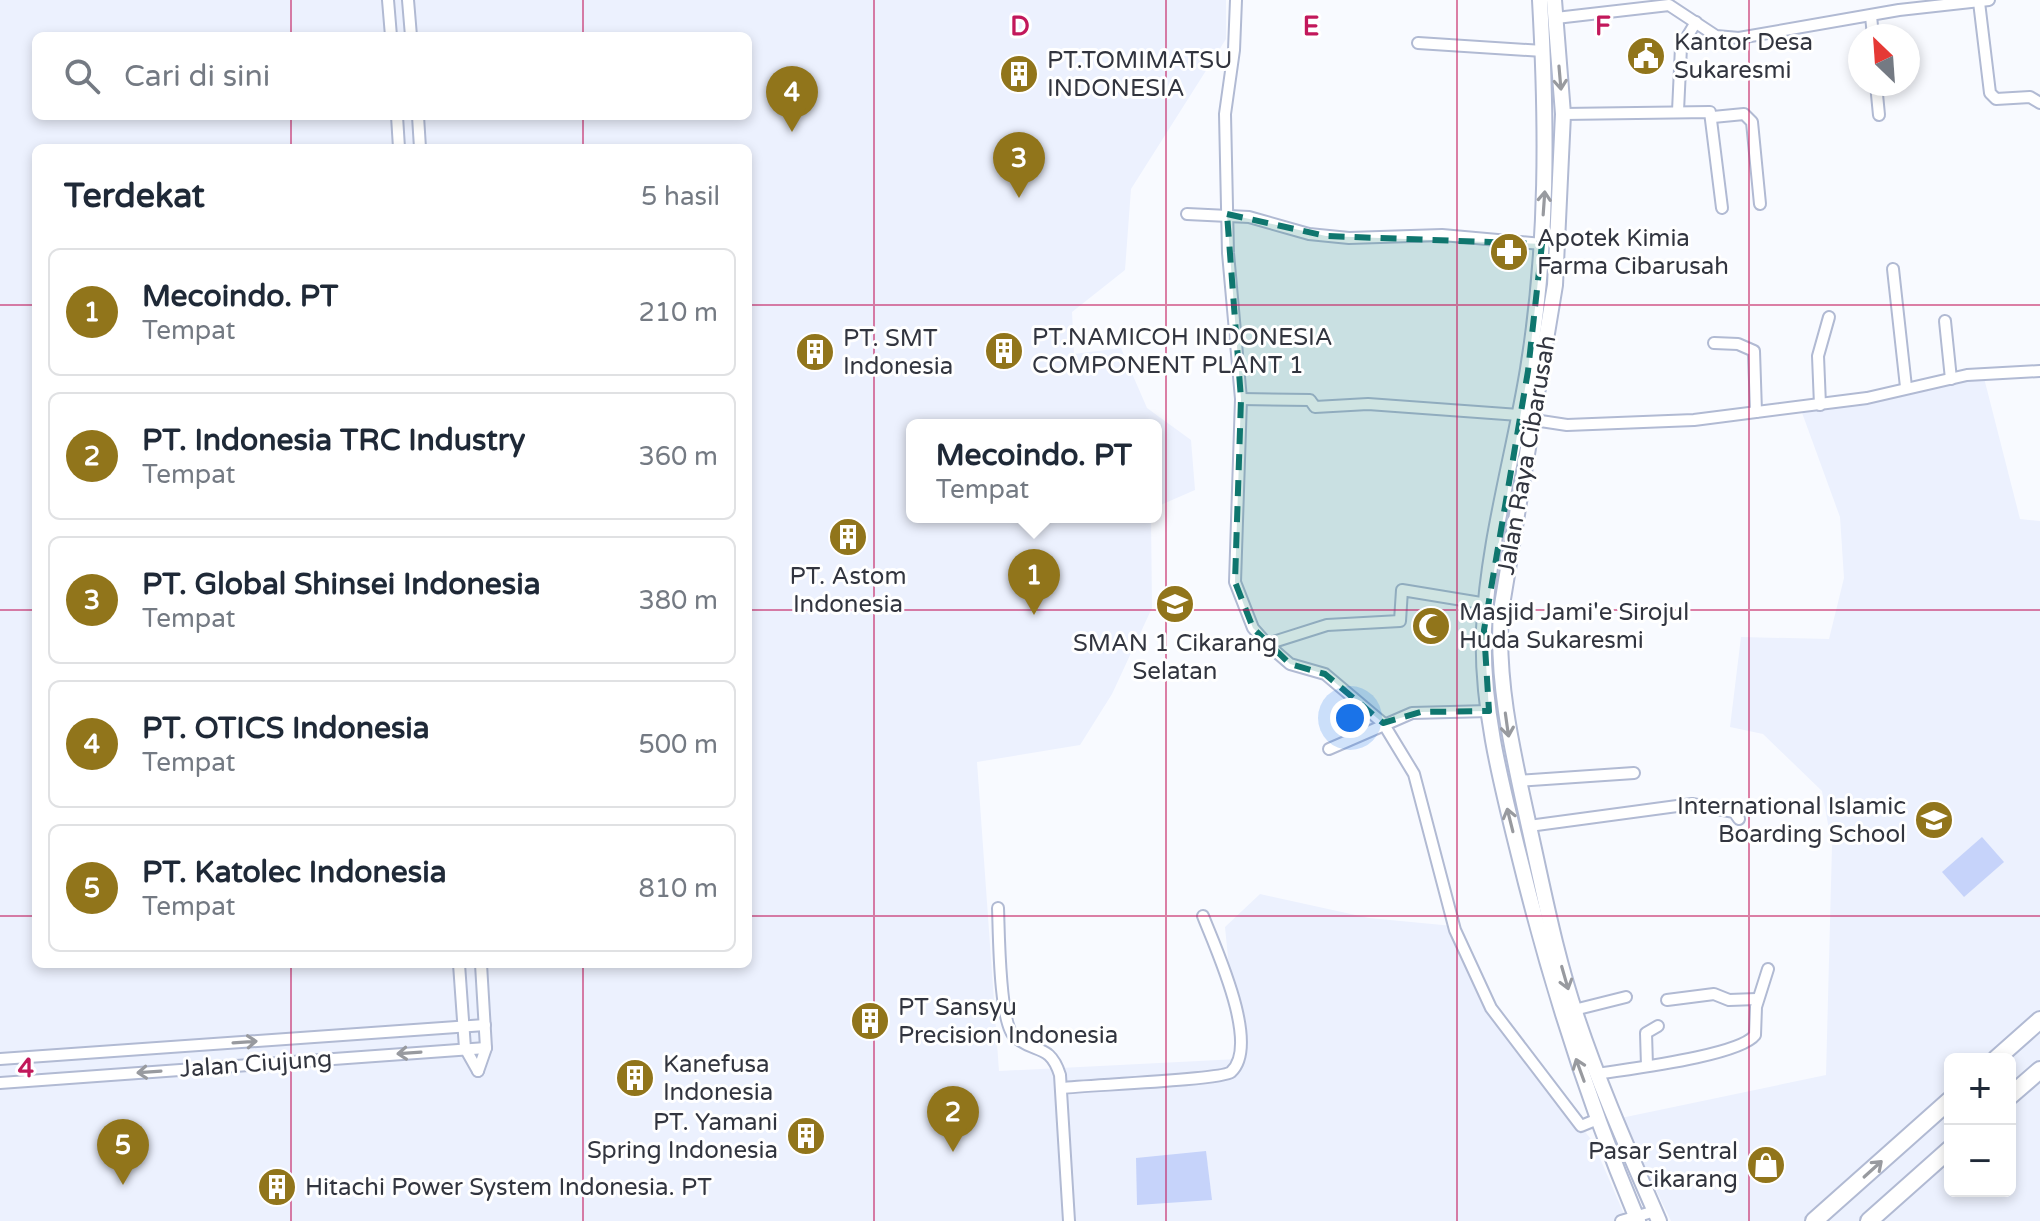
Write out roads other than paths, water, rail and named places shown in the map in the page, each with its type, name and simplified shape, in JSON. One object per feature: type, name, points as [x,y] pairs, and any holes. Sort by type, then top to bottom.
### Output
[{"type":"main road","points":[[2003,1053],[2040,1020]]},
{"type":"main road","points":[[2016,1091],[2040,1070]]},
{"type":"main road","points":[[1814,1221],[1944,1105]]},
{"type":"main road","points":[[1869,1221],[1944,1154]]},
{"type":"street","points":[[388,0],[391,32]]},
{"type":"street","points":[[408,0],[411,32]]},
{"type":"street","points":[[1236,0],[1235,42],[1225,114],[1227,214],[1241,399],[1235,582],[1253,628],[1267,644],[1290,664],[1325,674],[1383,723],[1414,774],[1455,930],[1491,1008],[1581,1126],[1598,1119]]},
{"type":"street","name":"Jalan Raya Cibarusah","points":[[1540,0],[1563,114],[1555,285],[1487,604],[1518,781],[1574,1010],[1597,1074],[1657,1216]]},
{"type":"street","name":"Jalan Raya Cibarusah","points":[[1554,0],[1556,18],[1548,49],[1542,244],[1526,417],[1492,626],[1487,695],[1505,799],[1548,974],[1631,1219]]},
{"type":"street","points":[[1556,18],[1669,5],[1716,36],[1739,38],[1984,1],[1990,93],[1996,99],[2030,97],[2040,103]]},
{"type":"street","points":[[1871,16],[1872,24]]},
{"type":"street","points":[[1678,111],[1681,47],[1696,22]]},
{"type":"street","points":[[1418,43],[1548,49]]},
{"type":"street","points":[[1877,96],[1879,115]]},
{"type":"street","points":[[1563,114],[1710,112],[1722,208]]},
{"type":"street","points":[[1713,117],[1744,114],[1752,122],[1760,204]]},
{"type":"street","points":[[397,120],[399,144]]},
{"type":"street","points":[[418,120],[420,144]]},
{"type":"street","points":[[1187,214],[1227,214],[1326,236],[1442,235],[1542,244]]},
{"type":"street","points":[[1893,269],[1906,387]]},
{"type":"street","points":[[1820,405],[1818,356],[1829,317]]},
{"type":"street","points":[[1945,321],[1951,379]]},
{"type":"street","points":[[1714,343],[1738,344],[1754,351],[1756,412]]},
{"type":"street","points":[[1241,399],[1310,400],[1315,407],[1324,408],[1368,404],[1526,417],[1567,425],[1694,420],[1867,398],[1906,387],[1987,372],[2040,371]]},
{"type":"street","points":[[1267,644],[1327,625],[1400,621],[1402,590],[1487,604]]},
{"type":"street","points":[[1487,695],[1504,692]]},
{"type":"street","points":[[1329,749],[1383,723],[1421,712],[1489,711]]},
{"type":"street","points":[[1518,781],[1634,773]]},
{"type":"street","points":[[1529,826],[1692,804],[1734,812],[1739,819]]},
{"type":"street","points":[[998,908],[1005,1005],[1011,1032],[1016,1038],[1049,1054],[1057,1066],[1062,1088],[1069,1221]]},
{"type":"street","points":[[1062,1088],[1112,1081],[1210,1079],[1229,1074],[1234,1068],[1240,1048],[1230,979],[1203,916]]},
{"type":"street","points":[[459,968],[465,1048],[478,1071],[486,1048],[481,968]]},
{"type":"street","points":[[1597,1074],[1747,1043],[1755,1035],[1757,999],[1768,969]]},
{"type":"street","points":[[1667,1000],[1714,994],[1727,999],[1757,999]]},
{"type":"street","points":[[1574,1010],[1626,997]]},
{"type":"street","points":[[0,1059],[485,1025]]},
{"type":"street","points":[[1647,1066],[1645,1037],[1651,1027],[1658,1026]]},
{"type":"street","name":"Jalan Ciujung","points":[[0,1083],[486,1048]]},
{"type":"street","points":[[1631,1219],[1657,1216]]},
{"type":"place","name":"Kantor Desa Sukaresmi","points":[[1646,56]]},
{"type":"place","name":"PT.TOMIMATSU INDONESIA","points":[[1019,74]]},
{"type":"place","name":"PT. OTICS Indonesia","points":[[792,132]]},
{"type":"place","name":"PT. Global Shinsei Indonesia","points":[[1019,198]]},
{"type":"place","name":"Apotek Kimia Farma Cibarusah","points":[[1509,252]]},
{"type":"place","name":"PT.NAMICOH INDONESIA COMPONENT PLANT 1","points":[[1004,351]]},
{"type":"place","name":"PT. SMT Indonesia","points":[[815,352]]},
{"type":"place","name":"PT. Astom Indonesia","points":[[848,537]]},
{"type":"place","name":"SMAN 1 Cikarang Selatan","points":[[1175,604]]},
{"type":"place","name":"Mecoindo. PT","points":[[1034,615]]},
{"type":"place","name":"Masjid Jami'e Sirojul Huda Sukaresmi","points":[[1431,626]]},
{"type":"place","name":"International Islamic Boarding School","points":[[1934,820]]},
{"type":"place","name":"PT Sansyu Precision Indonesia","points":[[870,1021]]},
{"type":"place","name":"Kanefusa Indonesia","points":[[635,1078]]},
{"type":"place","name":"PT. Yamani Spring Indonesia","points":[[806,1136]]},
{"type":"place","name":"PT. Indonesia TRC Industry","points":[[953,1152]]},
{"type":"place","name":"Pasar Sentral Cikarang","points":[[1766,1165]]},
{"type":"place","name":"PT. Katolec Indonesia","points":[[123,1185]]},
{"type":"place","name":"Hitachi Power System Indonesia. PT","points":[[277,1187]]}]
